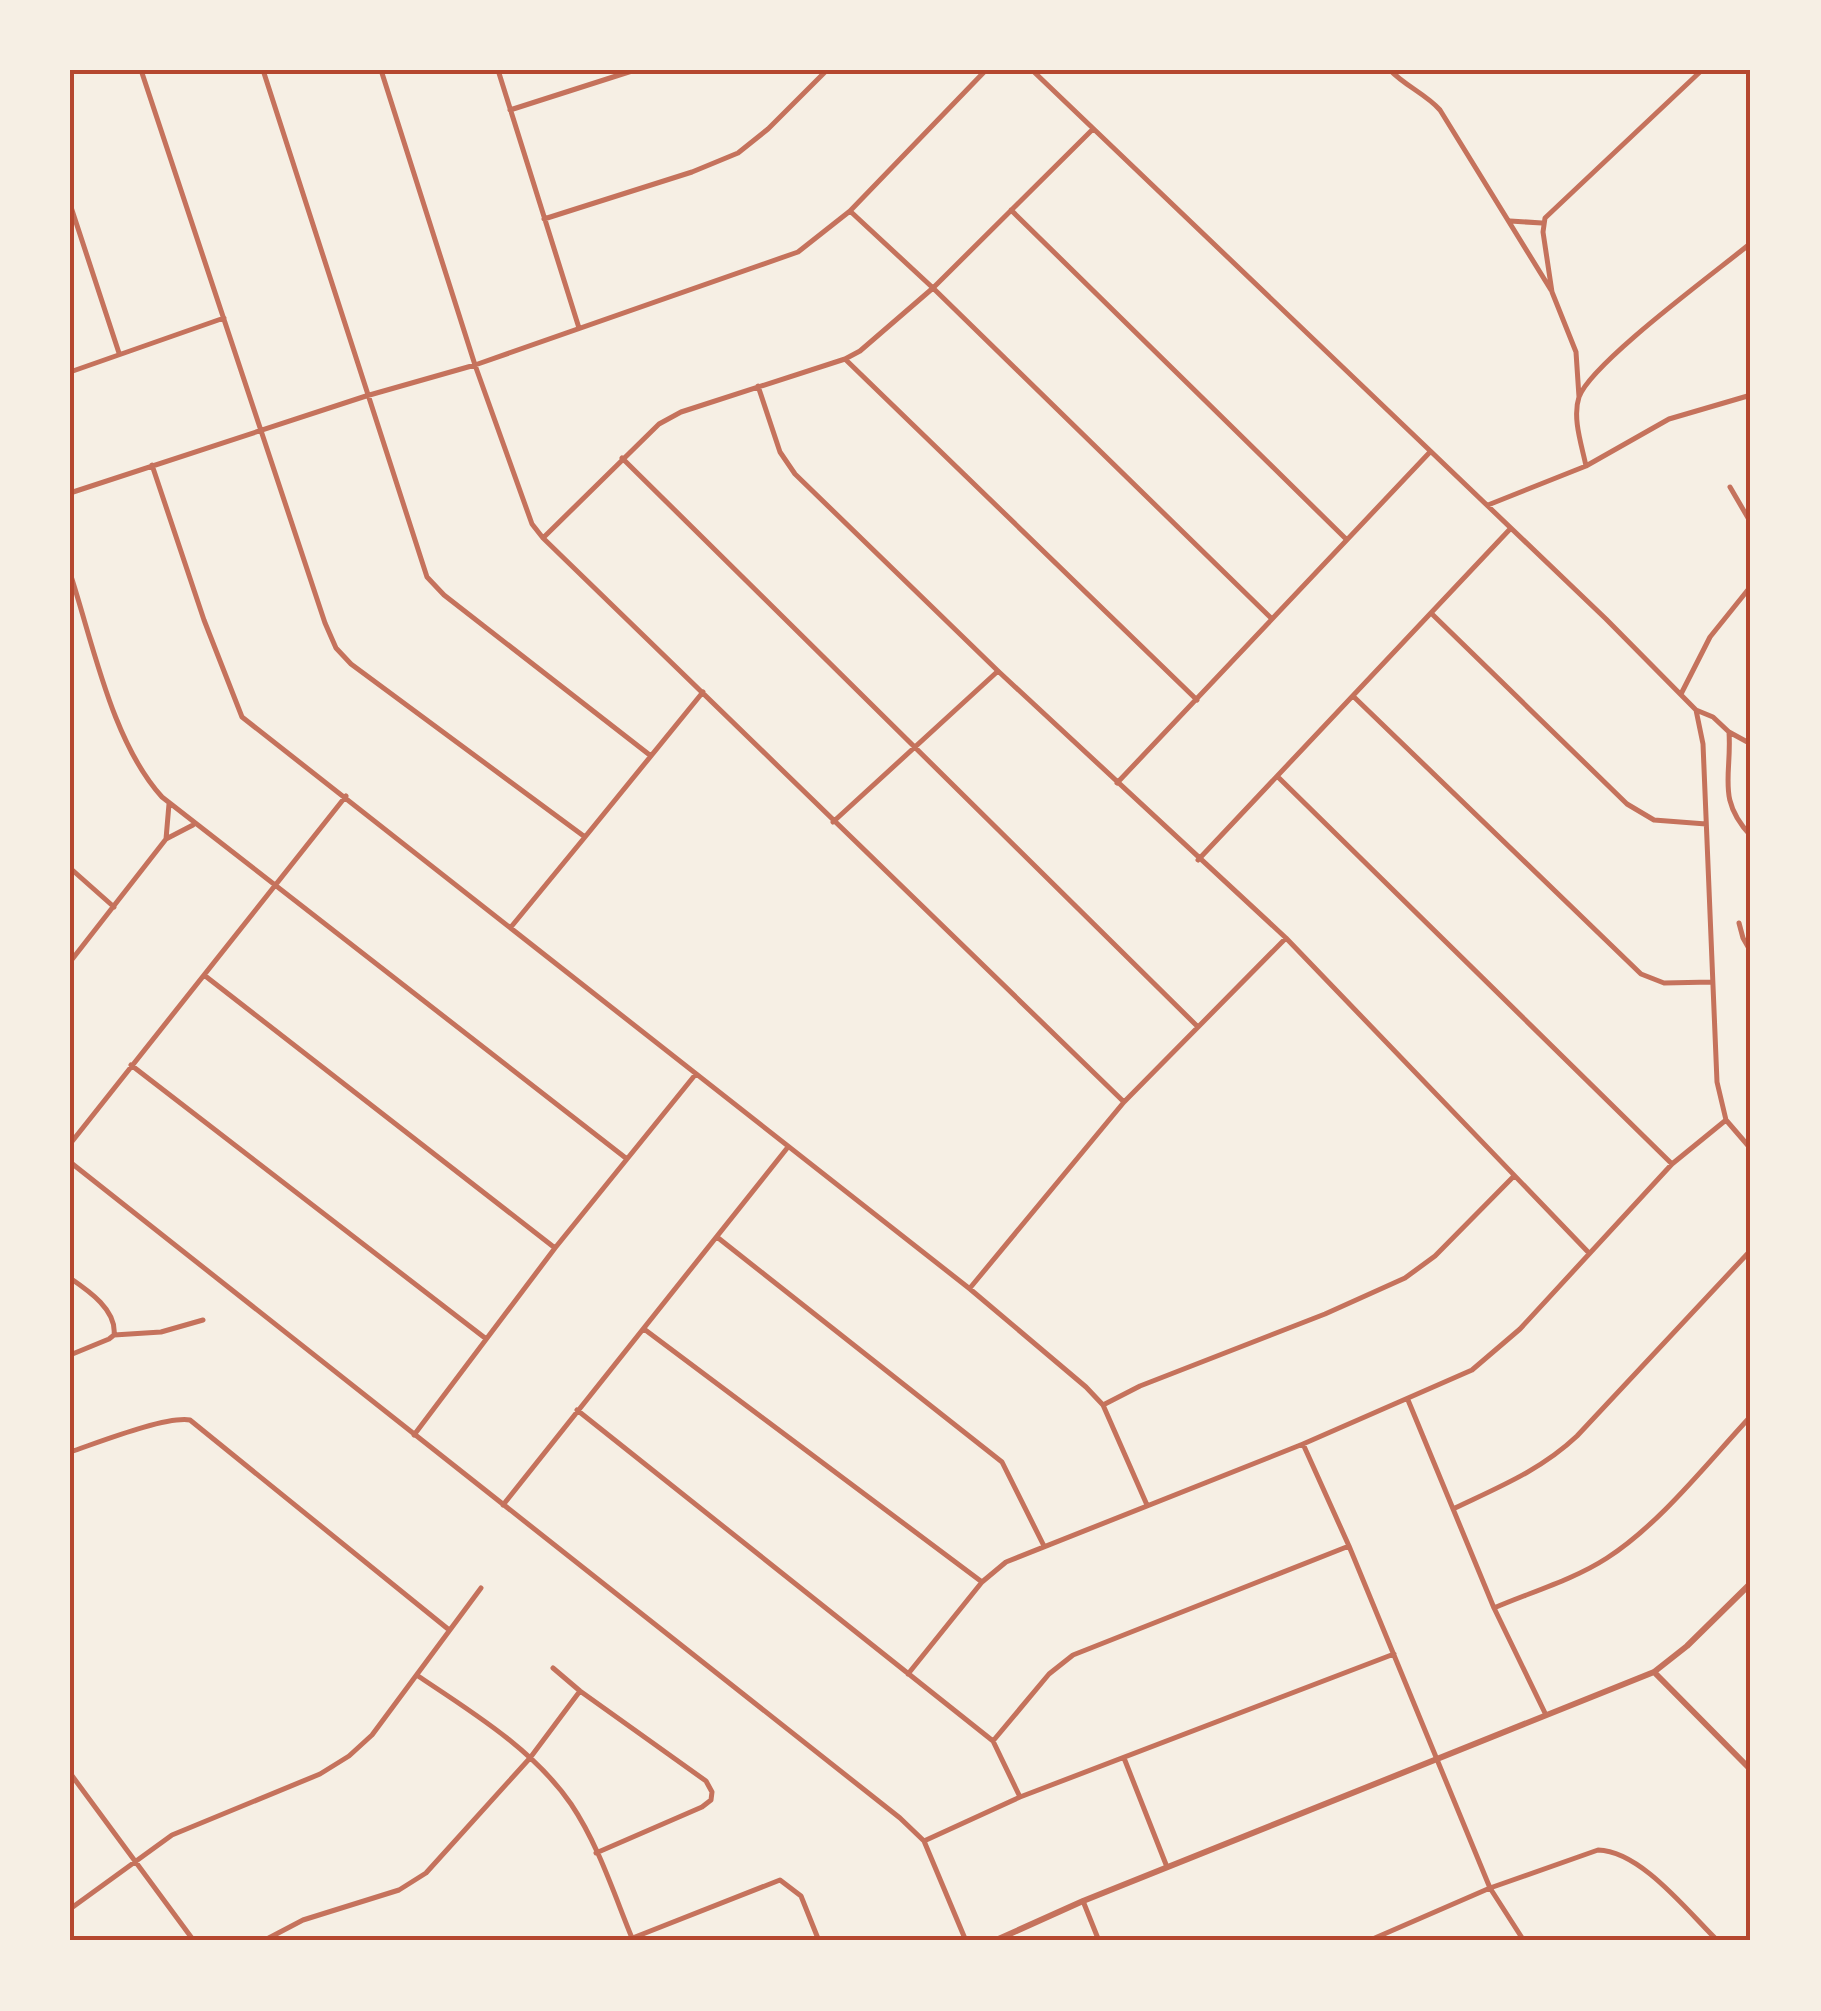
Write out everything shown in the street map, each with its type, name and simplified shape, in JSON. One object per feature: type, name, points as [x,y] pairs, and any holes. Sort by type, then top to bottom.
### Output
[{"type":"street","points":[[141,70],[336,648],[363,673],[585,837]]},
{"type":"street","points":[[263,70],[427,577],[444,595],[651,756]]},
{"type":"street","points":[[381,70],[474,365],[532,524],[1124,1102]]},
{"type":"street","points":[[498,70],[579,328]]},
{"type":"street","points":[[510,110],[635,70]]},
{"type":"street","points":[[544,219],[692,172],[738,153],[826,70]]},
{"type":"street","points":[[70,493],[366,396],[474,365],[798,252],[850,211],[986,70]]},
{"type":"street","points":[[1032,70],[1488,505],[1696,710],[1751,744]]},
{"type":"street","points":[[1390,70],[1440,110],[1552,292],[1576,352],[1578,421],[1586,466]]},
{"type":"street","points":[[1552,292],[1544,223],[1559,201],[1702,70]]},
{"type":"street","points":[[543,538],[659,424],[681,412],[845,358],[874,341],[934,288],[1092,130]]},
{"type":"street","points":[[70,204],[120,352]]},
{"type":"street","points":[[1011,210],[1346,540]]},
{"type":"street","points":[[850,211],[934,288],[1270,618]]},
{"type":"street","points":[[1510,221],[1544,223]]},
{"type":"street","points":[[1579,397],[1603,366],[1629,342],[1751,243]]},
{"type":"street","points":[[70,372],[224,318]]},
{"type":"street","points":[[845,358],[1197,700]]},
{"type":"street","points":[[758,386],[787,464],[1198,860],[1286,938],[1589,1253]]},
{"type":"street","points":[[1488,505],[1586,466],[1669,419],[1751,395]]},
{"type":"street","points":[[1117,783],[1430,452]]},
{"type":"street","points":[[622,458],[1196,1025]]},
{"type":"street","points":[[152,465],[204,620],[242,717],[970,1289],[1086,1387],[1102,1405],[1147,1505]]},
{"type":"street","points":[[1730,487],[1751,524]]},
{"type":"street","points":[[1198,860],[1511,528]]},
{"type":"street","points":[[70,572],[124,738],[139,770],[169,804],[627,1159]]},
{"type":"street","points":[[1681,694],[1710,637],[1751,586]]},
{"type":"street","points":[[1432,614],[1627,804],[1654,820],[1706,824]]},
{"type":"street","points":[[833,822],[998,670]]},
{"type":"street","points":[[510,928],[704,692]]},
{"type":"street","points":[[1354,697],[1641,974],[1664,984],[1712,982]]},
{"type":"street","points":[[1696,710],[1703,744],[1717,1082],[1726,1120],[1751,1149]]},
{"type":"street","points":[[1730,732],[1727,794],[1736,820],[1751,836]]},
{"type":"street","points":[[1278,777],[1672,1164]]},
{"type":"street","points":[[70,1144],[346,796]]},
{"type":"street","points":[[166,839],[169,804]]},
{"type":"street","points":[[70,962],[166,839],[193,824]]},
{"type":"street","points":[[70,868],[114,907]]},
{"type":"street","points":[[1739,922],[1742,938],[1751,952]]},
{"type":"street","points":[[970,1289],[1124,1102],[1286,938]]},
{"type":"street","points":[[204,975],[555,1248]]},
{"type":"street","points":[[131,1065],[486,1339]]},
{"type":"street","points":[[414,1435],[555,1248],[696,1075]]},
{"type":"street","points":[[908,1674],[982,1582],[1006,1562],[1304,1444],[1472,1370],[1501,1348],[1672,1164],[1726,1120]]},
{"type":"street","points":[[503,1505],[788,1147]]},
{"type":"street","points":[[70,1162],[900,1818],[924,1841],[966,1941]]},
{"type":"street","points":[[1102,1405],[1406,1278],[1435,1256],[1514,1176]]},
{"type":"street","points":[[716,1237],[1002,1462],[1044,1546]]},
{"type":"street","points":[[1455,1508],[1553,1458],[1751,1250]]},
{"type":"street","points":[[70,1278],[112,1316],[114,1335]]},
{"type":"street","points":[[70,1355],[114,1335],[161,1332],[203,1320]]},
{"type":"street","points":[[644,1328],[982,1582]]},
{"type":"street","points":[[1408,1400],[1494,1608],[1546,1713]]},
{"type":"street","points":[[578,1410],[993,1741],[1020,1798]]},
{"type":"street","points":[[1494,1608],[1610,1556],[1674,1498],[1751,1416]]},
{"type":"street","points":[[70,1452],[149,1427],[190,1420],[448,1630]]},
{"type":"street","points":[[1304,1444],[1350,1546],[1490,1888],[1524,1941]]},
{"type":"street","points":[[993,1741],[1048,1674],[1073,1655],[1350,1546]]},
{"type":"street","points":[[994,1941],[1082,1901],[1654,1672],[1696,1638],[1751,1583]]},
{"type":"street","points":[[70,1909],[184,1829],[336,1766],[364,1745],[481,1588]]},
{"type":"street","points":[[924,1841],[1020,1798],[1394,1654]]},
{"type":"street","points":[[553,1668],[706,1781],[712,1792],[711,1800],[702,1807],[596,1853]]},
{"type":"street","points":[[1654,1672],[1751,1770]]},
{"type":"street","points":[[418,1676],[530,1758],[569,1801],[596,1853],[628,1939],[780,1880],[801,1896],[819,1941]]},
{"type":"street","points":[[263,1941],[303,1920],[400,1890],[426,1873],[530,1758],[580,1691]]},
{"type":"street","points":[[1124,1758],[1167,1867]]},
{"type":"street","points":[[70,1773],[194,1941]]},
{"type":"street","points":[[1368,1941],[1490,1888],[1598,1850],[1613,1850],[1640,1865],[1718,1941]]},
{"type":"street","points":[[1082,1901],[1098,1941]]}]
